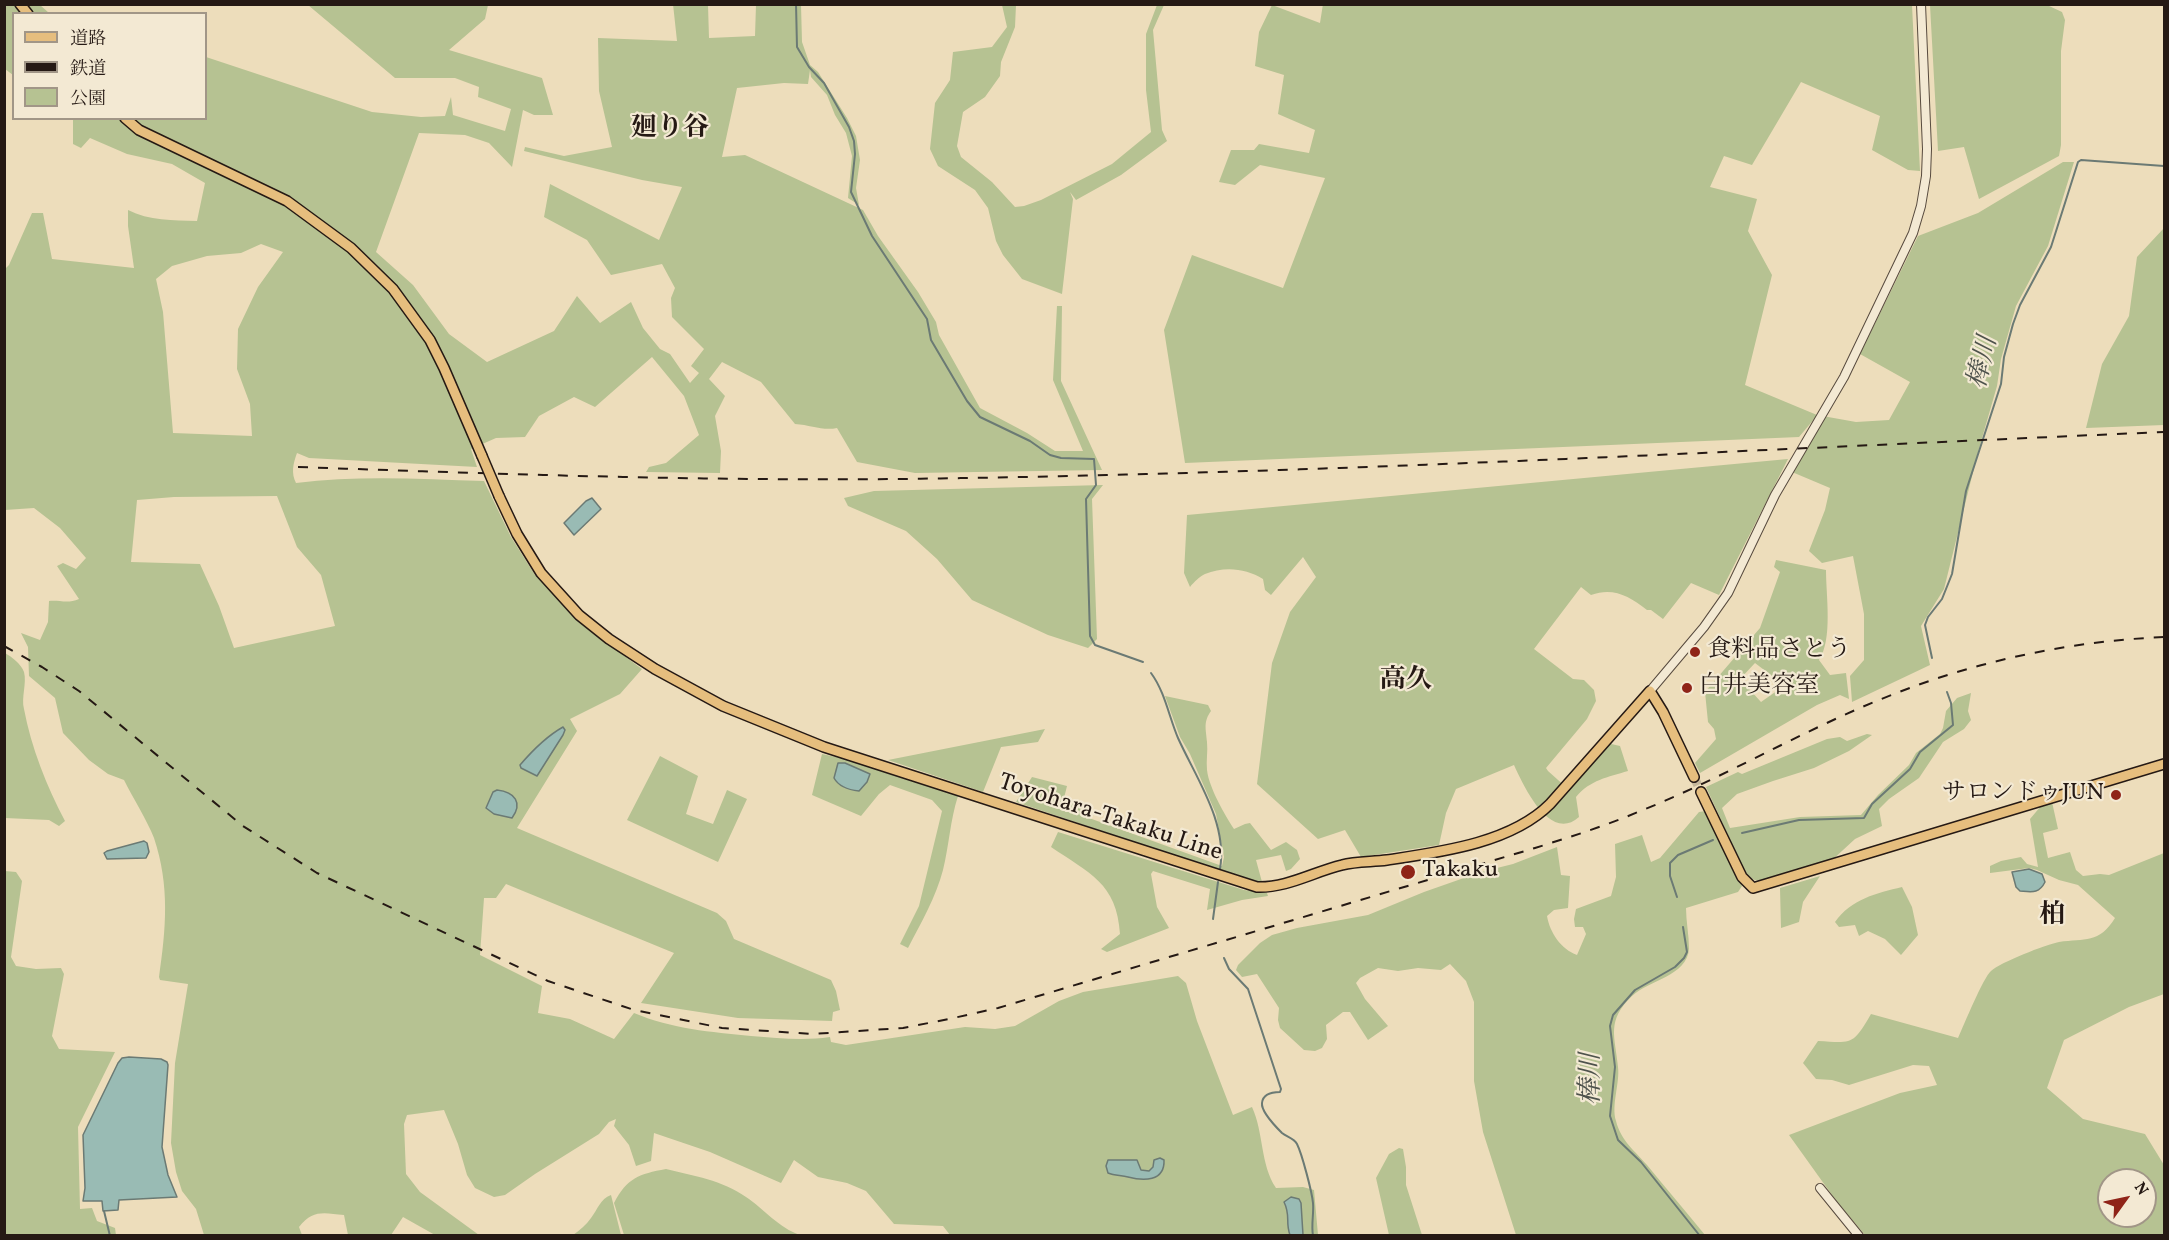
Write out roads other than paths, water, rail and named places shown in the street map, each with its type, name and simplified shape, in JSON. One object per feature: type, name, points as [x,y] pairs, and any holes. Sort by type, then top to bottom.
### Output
[{"type":"main road","name":"Toyohara-Takaku Line","points":[[128,120],[139,130],[287,201],[351,248],[393,289],[430,340],[518,534],[541,573],[579,615],[609,639],[655,669],[723,706],[824,747],[1257,887],[1282,885],[1342,865],[1413,856],[1464,845],[1520,827],[1550,804],[1650,690]]},
{"type":"main road","points":[[1650,690],[1694,777]]},
{"type":"main road","points":[[1701,792],[1742,877],[1753,888],[1774,884],[2164,764]]},
{"type":"street","points":[[1650,690],[1710,620],[1728,593],[1775,495],[1827,410],[1913,233],[1926,176],[1927,149],[1921,4]]},
{"type":"street","points":[[1820,1188],[1858,1236]]},
{"type":"water","points":[[592,498],[601,509],[574,535],[564,523]]},
{"type":"water","points":[[563,727],[565,730],[563,735],[537,776],[521,768],[520,765],[535,749]]},
{"type":"water","points":[[838,763],[845,763],[870,774],[867,782],[859,791],[845,788],[836,781],[834,778]]},
{"type":"water","points":[[497,790],[508,793],[515,799],[517,808],[512,818],[494,814],[486,808],[493,792]]},
{"type":"water","points":[[144,841],[147,843],[149,852],[146,858],[107,859],[104,853],[107,851]]},
{"type":"water","points":[[2029,869],[2042,874],[2045,882],[2038,890],[2020,891],[2016,887],[2012,872]]},
{"type":"water","points":[[122,1058],[161,1059],[167,1062],[162,1147],[168,1175],[177,1197],[119,1200],[118,1210],[103,1211],[102,1201],[83,1201],[85,1188],[83,1135],[118,1063]]},
{"type":"water","points":[[1160,1158],[1164,1160],[1161,1172],[1157,1176],[1146,1179],[1111,1174],[1108,1173],[1106,1166],[1108,1160],[1137,1160],[1141,1170],[1149,1171],[1153,1167],[1154,1160]]},
{"type":"water","points":[[1291,1197],[1299,1199],[1301,1203],[1303,1235],[1290,1235],[1284,1202]]},
{"type":"waterway","points":[[796,4],[797,47],[809,67],[824,83],[849,127],[854,141],[851,192],[872,236],[927,319],[931,340],[967,401],[980,417],[1030,441],[1050,455],[1061,458],[1094,459],[1096,485],[1086,499],[1090,636],[1095,645],[1143,662]]},
{"type":"waterway","name":"棒川","points":[[1932,658],[1925,625],[1928,617],[1942,599],[1952,574],[1966,491],[2001,384],[2004,357],[2013,324],[2020,305],[2051,247],[2078,162],[2081,160],[2164,166]]},
{"type":"waterway","points":[[1151,673],[1160,688],[1178,738],[1215,818],[1221,852],[1220,869]]},
{"type":"waterway","name":"棒川","points":[[1742,833],[1799,820],[1864,818],[1872,804],[1910,769],[1920,752],[1953,725],[1951,703],[1947,692]]},
{"type":"waterway","name":"棒川","points":[[1677,897],[1670,876],[1670,863],[1678,855],[1713,840]]},
{"type":"waterway","points":[[1213,919],[1218,882]]},
{"type":"waterway","name":"棒川","points":[[1683,927],[1687,952],[1684,958],[1675,967],[1635,990],[1613,1015],[1610,1026],[1615,1067],[1610,1116],[1618,1140],[1641,1162],[1700,1236]]},
{"type":"waterway","points":[[1224,958],[1229,969],[1248,989],[1281,1089],[1280,1092],[1266,1095],[1262,1106],[1273,1123],[1282,1133],[1294,1140],[1299,1149],[1312,1198],[1313,1236]]},
{"type":"waterway","points":[[104,1211],[110,1236]]},
{"type":"tunnel","points":[[1694,777],[1701,792]]},
{"type":"railway","points":[[298,467],[673,478],[898,479],[1373,467],[2164,432]]},
{"type":"railway","points":[[4,646],[79,691],[243,826],[317,873],[548,981],[634,1010],[722,1028],[812,1034],[903,1028],[998,1008],[1600,827],[1703,784],[1861,707],[1960,671],[2061,648],[2164,637]]},
{"type":"place","name":"食料品さとう","points":[[1695,652]]},
{"type":"place","name":"白井美容室","points":[[1687,688]]},
{"type":"place","name":"サロンドゥJUN","points":[[2116,795]]},
{"type":"place","name":"Takaku","points":[[1408,872]]},
{"type":"district","name":"廻り谷","points":[[670,130]]},
{"type":"district","name":"高久","points":[[1406,682]]},
{"type":"district","name":"柏","points":[[2052,917]]}]
